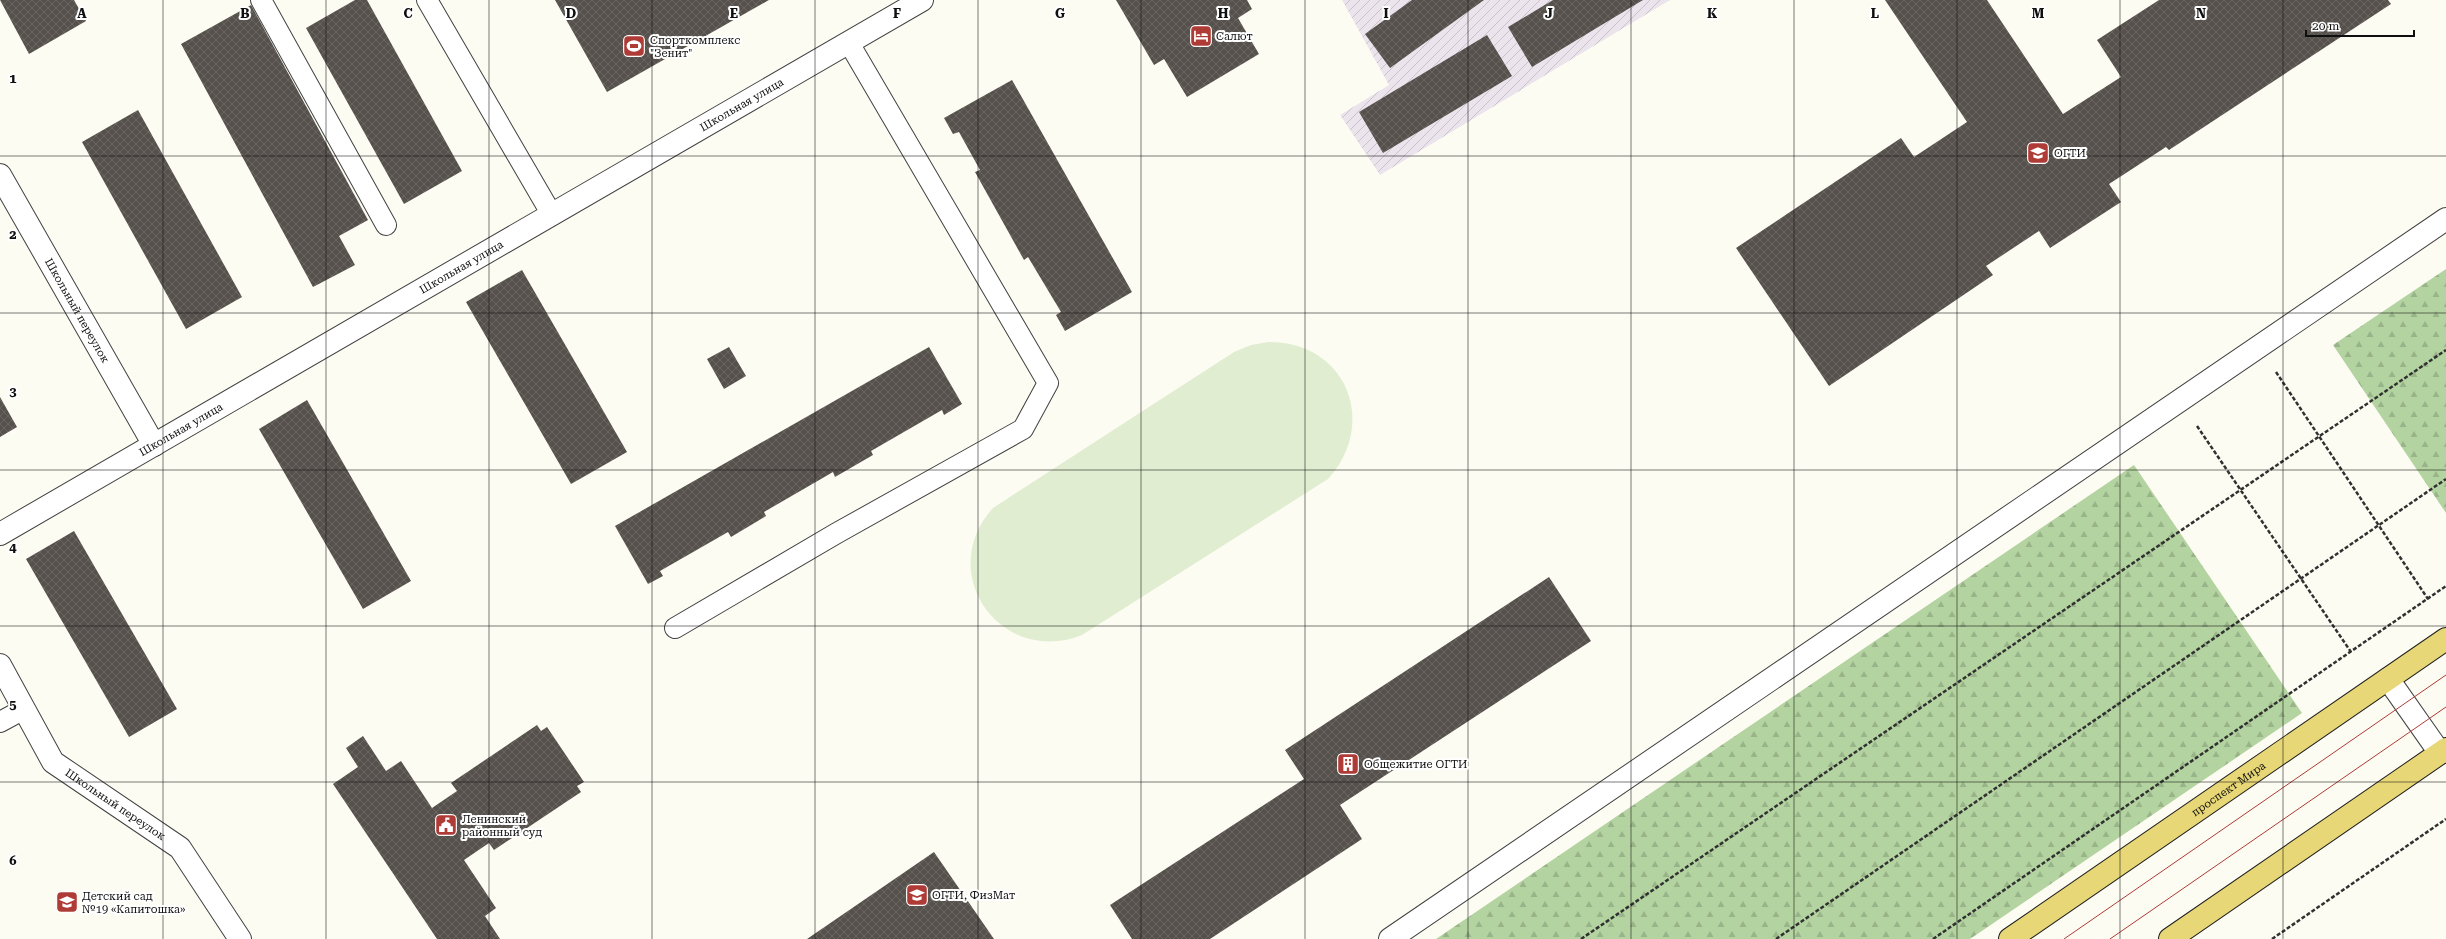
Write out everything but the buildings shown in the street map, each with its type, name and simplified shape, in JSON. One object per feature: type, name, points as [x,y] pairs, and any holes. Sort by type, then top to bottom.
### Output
[{"type":"main road","name":"проспект Мира","points":[[2010,939],[2446,639]]},
{"type":"main road","points":[[2170,939],[2444,754]]},
{"type":"street","name":"Школьная улица","points":[[0,534],[922,0]]},
{"type":"street","name":"Школьный переулок","points":[[0,175],[154,445]]},
{"type":"street","points":[[1390,939],[2446,219]]},
{"type":"street","name":"Школьный переулок","points":[[0,665],[53,762],[180,848],[240,939]]},
{"type":"street","points":[[2388,679],[2444,754]]},
{"type":"lane","points":[[427,0],[552,215]]},
{"type":"lane","points":[[264,1],[386,225]]},
{"type":"lane","points":[[674,628],[836,533],[1023,429],[1048,383],[848,43]]},
{"type":"lane","points":[[0,722],[24,709]]},
{"type":"path","points":[[2259,346],[2428,599]]},
{"type":"path","points":[[1581,939],[2446,350]]},
{"type":"path","points":[[2180,400],[2351,652]]},
{"type":"path","points":[[1776,939],[2446,479]]},
{"type":"path","points":[[1933,939],[2446,586]]},
{"type":"path","points":[[2272,939],[2446,819]]},
{"type":"shaded area","points":[[1342,0],[1670,0],[1380,175],[1340,115],[1389,85]]},
{"type":"green space","points":[[2446,269],[2446,513],[2333,345]]},
{"type":"green space","points":[[1268,342],[1295,345],[1317,355],[1335,370],[1346,389],[1352,411],[1351,434],[1343,457],[1328,479],[1082,635],[1052,641],[1026,638],[1003,626],[985,608],[974,585],[971,560],[977,533],[993,508],[1234,352],[1251,345]]},
{"type":"green space","points":[[2134,465],[2302,713],[1970,939],[1436,939]]},
{"type":"tram line","points":[[2064,939],[2446,675]]},
{"type":"tram line","points":[[2110,939],[2446,707]]},
{"type":"place","name":"Салют","points":[[1201,36]]},
{"type":"place","name":"Спорткомплекс \"Зенит\"","points":[[634,46]]},
{"type":"place","name":"ОГТИ","points":[[2038,153]]},
{"type":"place","name":"Общежитие ОГТИ","points":[[1348,764]]},
{"type":"place","name":"Ленинский районный суд","points":[[446,825]]},
{"type":"place","name":"ОГТИ, ФизМат","points":[[917,895]]},
{"type":"place","name":"Детский сад №19 «Капитошка»","points":[[67,902]]}]
